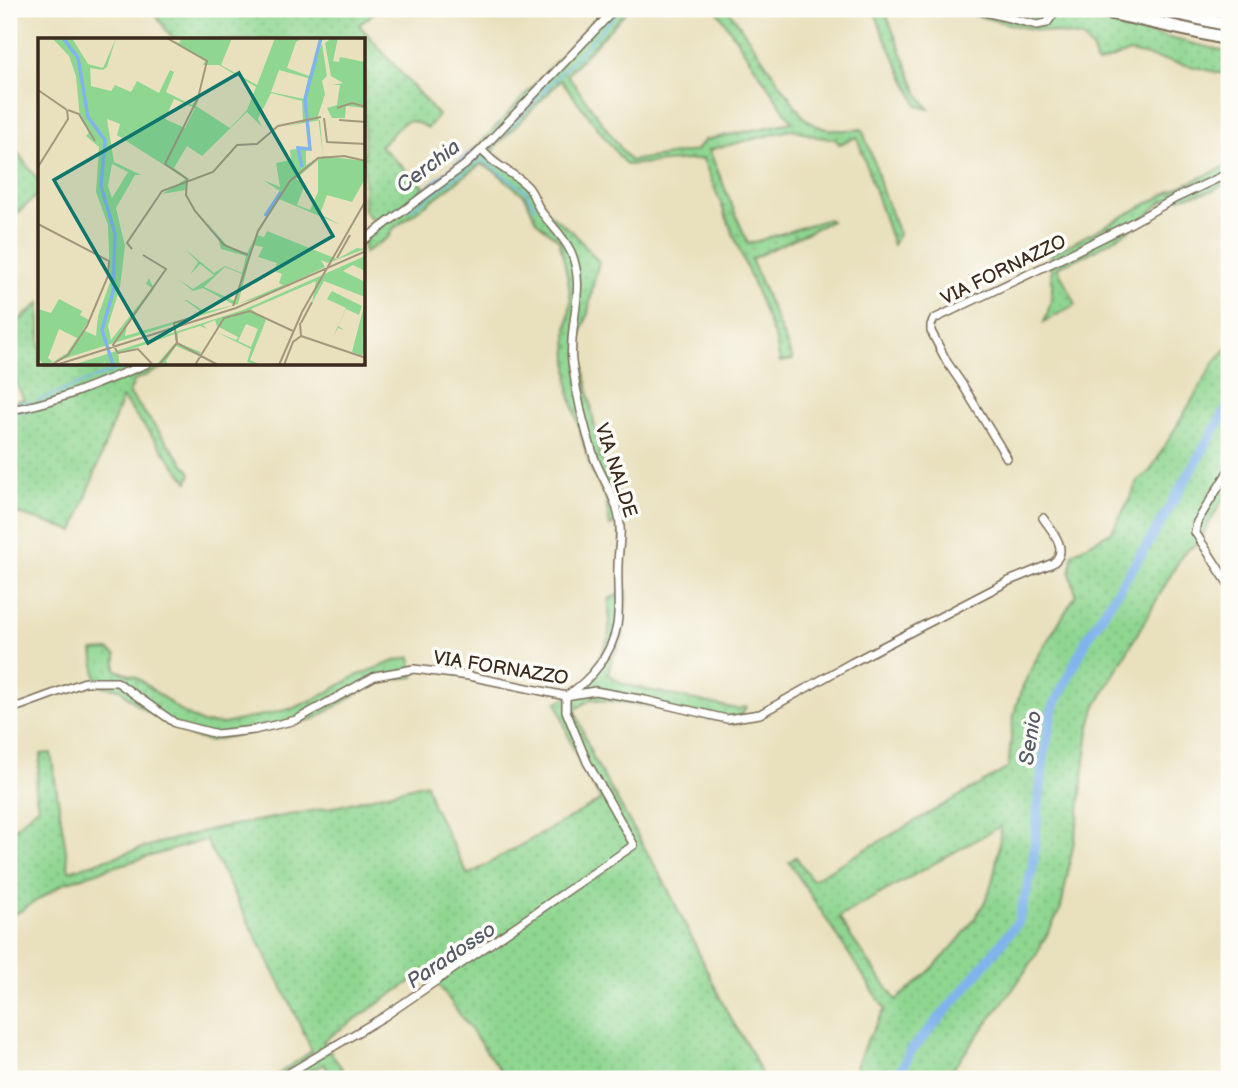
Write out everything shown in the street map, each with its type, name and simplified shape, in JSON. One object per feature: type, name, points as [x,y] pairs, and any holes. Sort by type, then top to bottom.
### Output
[{"type":"highway","points":[[1094,9],[1229,39]]},
{"type":"highway","points":[[1158,9],[1229,25]]},
{"type":"street","points":[[366,239],[481,150],[615,9]]},
{"type":"street","points":[[972,9],[1037,25],[1047,23],[1055,9]]},
{"type":"street","name":"VIA NALDE","points":[[481,150],[526,184],[541,212],[566,242],[573,258],[578,289],[572,342],[576,382],[590,444],[620,519],[615,633],[603,660],[577,689],[566,696]]},
{"type":"street","name":"VIA FORNAZZO","points":[[1007,458],[947,362],[932,331],[934,319],[1054,262],[1229,173]]},
{"type":"street","points":[[9,410],[58,399],[141,366]]},
{"type":"street","points":[[1229,470],[1197,522],[1195,532],[1229,585]]},
{"type":"street","name":"VIA FORNAZZO","points":[[9,710],[85,681],[117,682],[175,723],[217,734],[229,733],[296,720],[375,676],[414,668],[566,696],[594,691],[727,719],[760,714],[1009,580],[1053,563],[1059,558],[1060,546],[1043,518]]},
{"type":"street","points":[[279,1079],[385,1016],[634,845],[587,762],[566,711],[566,696]]},
{"type":"green space","points":[[151,9],[379,9],[359,25],[438,115],[428,128],[412,121],[405,122],[380,146],[427,189],[465,160],[604,9],[629,9],[567,74],[630,161],[695,151],[705,140],[792,122],[716,9],[728,9],[808,121],[830,130],[862,129],[899,234],[893,245],[857,137],[839,144],[835,139],[817,137],[794,129],[709,150],[748,244],[828,219],[831,221],[751,259],[793,360],[780,362],[776,341],[703,159],[626,165],[561,80],[496,146],[493,153],[525,178],[548,213],[573,232],[599,262],[579,340],[600,456],[617,490],[627,519],[610,526],[605,495],[591,469],[569,391],[567,330],[571,301],[559,240],[537,222],[525,196],[497,173],[481,164],[366,252],[366,234],[378,225],[366,213],[366,38],[173,38]]},
{"type":"green space","points":[[874,9],[884,9],[918,93],[929,109],[918,106],[883,34]]},
{"type":"green space","points":[[951,9],[1045,9],[1229,52],[1229,75],[1130,52],[1097,64],[1093,50],[1083,38],[1017,26]]},
{"type":"green space","points":[[9,141],[38,180],[38,195],[9,220]]},
{"type":"green space","points":[[1229,165],[1229,182],[1211,191],[1163,201],[1135,227],[1091,252],[1057,267],[1076,304],[1044,322],[1052,288],[1049,253],[1054,253],[1171,191]]},
{"type":"green space","points":[[38,305],[38,366],[166,366],[135,380],[129,393],[191,473],[188,482],[122,398],[74,531],[9,511],[9,402],[24,399],[9,371],[9,329]]},
{"type":"green space","points":[[1229,346],[1229,489],[1197,544],[1184,552],[1095,708],[1089,730],[1077,826],[1061,908],[1035,957],[945,1079],[851,1079],[866,1042],[885,1009],[789,862],[796,857],[812,880],[1008,768],[1013,718],[1022,688],[1076,594],[1070,573],[1073,553],[1112,531],[1137,481],[1150,471],[1216,360]],"holes":[[[1001,826],[996,866],[983,905],[944,956],[896,1000],[839,917]]]},
{"type":"green space","points":[[627,591],[623,636],[608,673],[621,683],[635,687],[737,709],[746,707],[737,724],[643,705],[591,699],[575,710],[593,758],[667,887],[728,1014],[751,1051],[763,1079],[500,1079],[504,1076],[428,970],[323,1041],[349,1079],[334,1079],[324,1064],[296,1079],[271,1079],[312,1051],[206,840],[65,883],[9,918],[9,834],[38,806],[35,789],[41,754],[51,753],[69,871],[212,829],[339,806],[426,783],[432,804],[468,875],[601,800],[571,744],[557,702],[586,687],[609,637],[609,599]]},
{"type":"green space","points":[[109,650],[116,655],[116,670],[136,677],[182,712],[202,723],[224,724],[294,708],[356,676],[411,657],[414,677],[389,679],[372,685],[314,719],[209,741],[192,737],[163,721],[137,705],[120,689],[97,685],[93,651]]},
{"type":"waterway","points":[[489,149],[621,9]]},
{"type":"waterway","name":"Cerchia","points":[[366,231],[426,188],[475,148]]},
{"type":"waterway","points":[[410,210],[481,159],[525,190],[535,208]]},
{"type":"waterway","name":"Cerchia","points":[[37,401],[125,366]]},
{"type":"waterway","points":[[9,414],[57,403],[153,366]]},
{"type":"waterway","name":"Cerchia","points":[[9,405],[31,402]]},
{"type":"waterway","name":"Senio","points":[[897,1079],[910,1052],[1018,922],[1032,871],[1043,762],[1052,710],[1087,639],[1154,534],[1229,405]]},
{"type":"water label","name":"Paradosso","points":[[451,955]]}]
